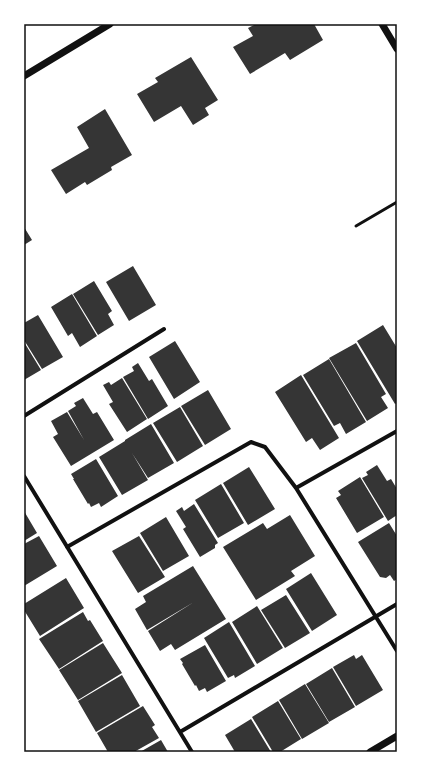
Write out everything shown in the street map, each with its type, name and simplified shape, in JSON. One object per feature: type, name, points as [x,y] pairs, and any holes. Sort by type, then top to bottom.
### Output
[{"type":"street","points":[[24,76],[110,24]]},
{"type":"street","points":[[382,24],[397,48]]},
{"type":"street","points":[[24,416],[164,329]]},
{"type":"street","points":[[296,488],[397,431]]},
{"type":"street","points":[[67,547],[251,442],[265,447],[296,488],[397,651]]},
{"type":"street","points":[[24,476],[192,752]]},
{"type":"street","points":[[180,732],[397,604]]},
{"type":"street","points":[[370,752],[397,736]]},
{"type":"lane","points":[[356,226],[397,202]]},
{"type":"building","points":[[256,24],[314,24],[323,40],[290,60],[285,53],[250,74],[233,47],[253,36],[248,28]]},
{"type":"building","points":[[191,57],[218,100],[205,108],[209,115],[193,125],[181,106],[154,122],[137,94],[158,82],[155,78]]},
{"type":"building","points":[[105,109],[132,155],[111,167],[112,170],[87,185],[85,182],[66,194],[51,170],[89,148],[77,127]]},
{"type":"building","points":[[24,227],[32,240],[24,245]]},
{"type":"building","points":[[133,266],[156,305],[129,321],[106,282]]},
{"type":"building","points":[[94,281],[112,311],[108,314],[114,325],[98,335],[73,294]]},
{"type":"building","points":[[72,294],[97,336],[80,347],[72,333],[68,336],[51,307]]},
{"type":"building","points":[[38,315],[63,357],[42,369],[24,340],[24,323]]},
{"type":"building","points":[[383,325],[397,348],[397,403],[395,404],[357,341]]},
{"type":"building","points":[[175,341],[200,382],[174,399],[149,357]]},
{"type":"building","points":[[24,342],[41,370],[24,380]]},
{"type":"building","points":[[356,343],[386,394],[381,397],[388,408],[367,421],[329,358]]},
{"type":"building","points":[[329,359],[366,422],[346,434],[340,423],[334,426],[303,375]]},
{"type":"building","points":[[138,363],[149,381],[152,379],[168,406],[148,419],[123,377],[134,371],[132,367]]},
{"type":"building","points":[[301,375],[339,438],[320,450],[312,438],[306,442],[275,392]]},
{"type":"building","points":[[122,378],[147,419],[127,432],[109,404],[113,402],[103,385],[109,382],[111,385]]},
{"type":"building","points":[[208,390],[231,429],[205,445],[181,406]]},
{"type":"building","points":[[83,398],[93,414],[97,412],[114,440],[71,466],[53,437],[58,434],[51,421],[67,412],[84,440],[68,411],[76,406],[74,403]]},
{"type":"building","points":[[180,407],[203,446],[177,462],[153,423]]},
{"type":"building","points":[[151,424],[174,463],[148,478],[132,453],[148,480],[122,495],[99,457]]},
{"type":"building","points":[[96,459],[118,496],[101,507],[99,503],[91,507],[71,474]]},
{"type":"building","points":[[377,465],[387,481],[391,479],[397,489],[397,515],[388,521],[362,478],[368,475],[366,472]]},
{"type":"building","points":[[249,467],[275,509],[248,525],[223,483]]},
{"type":"building","points":[[360,477],[384,517],[357,533],[336,498],[341,495],[338,491]]},
{"type":"building","points":[[221,484],[244,523],[218,538],[195,500]]},
{"type":"building","points":[[194,504],[218,543],[215,545],[215,548],[200,557],[183,529],[186,527],[176,511],[182,507],[184,511]]},
{"type":"building","points":[[24,511],[37,533],[24,541]]},
{"type":"building","points":[[290,515],[315,556],[291,571],[295,576],[256,600],[223,547],[263,523],[267,529]]},
{"type":"building","points":[[166,517],[189,556],[163,571],[140,533]]},
{"type":"building","points":[[389,523],[397,536],[397,579],[394,581],[390,575],[386,578],[380,577],[358,542]]},
{"type":"building","points":[[39,536],[57,566],[24,586],[24,544]]},
{"type":"building","points":[[139,536],[165,577],[138,593],[112,551]]},
{"type":"building","points":[[193,566],[226,619],[175,650],[171,644],[160,651],[148,631],[194,602],[147,630],[135,609],[146,602],[143,596]]},
{"type":"building","points":[[311,573],[337,615],[312,631],[286,589]]},
{"type":"building","points":[[66,578],[84,608],[40,636],[24,610],[24,604]]},
{"type":"building","points":[[286,595],[310,633],[285,648],[261,610]]},
{"type":"building","points":[[257,606],[283,648],[257,664],[232,622]]},
{"type":"building","points":[[83,612],[88,621],[90,620],[103,641],[59,669],[39,639]]},
{"type":"building","points":[[229,622],[255,666],[235,678],[234,675],[228,678],[204,638]]},
{"type":"building","points":[[103,643],[122,673],[78,700],[59,670]]},
{"type":"building","points":[[205,645],[226,681],[207,692],[205,688],[199,691],[180,659]]},
{"type":"building","points":[[354,655],[356,659],[362,655],[383,690],[356,706],[333,667]]},
{"type":"building","points":[[332,668],[355,707],[329,722],[306,684]]},
{"type":"building","points":[[122,675],[140,706],[96,732],[78,701]]},
{"type":"building","points":[[305,684],[329,723],[302,739],[279,700]]},
{"type":"building","points":[[278,701],[301,739],[280,752],[273,752],[252,717]]},
{"type":"building","points":[[143,706],[155,725],[152,727],[159,738],[134,752],[108,752],[97,733]]},
{"type":"building","points":[[251,719],[271,752],[235,752],[225,735]]},
{"type":"building","points":[[161,740],[168,752],[140,752]]}]
